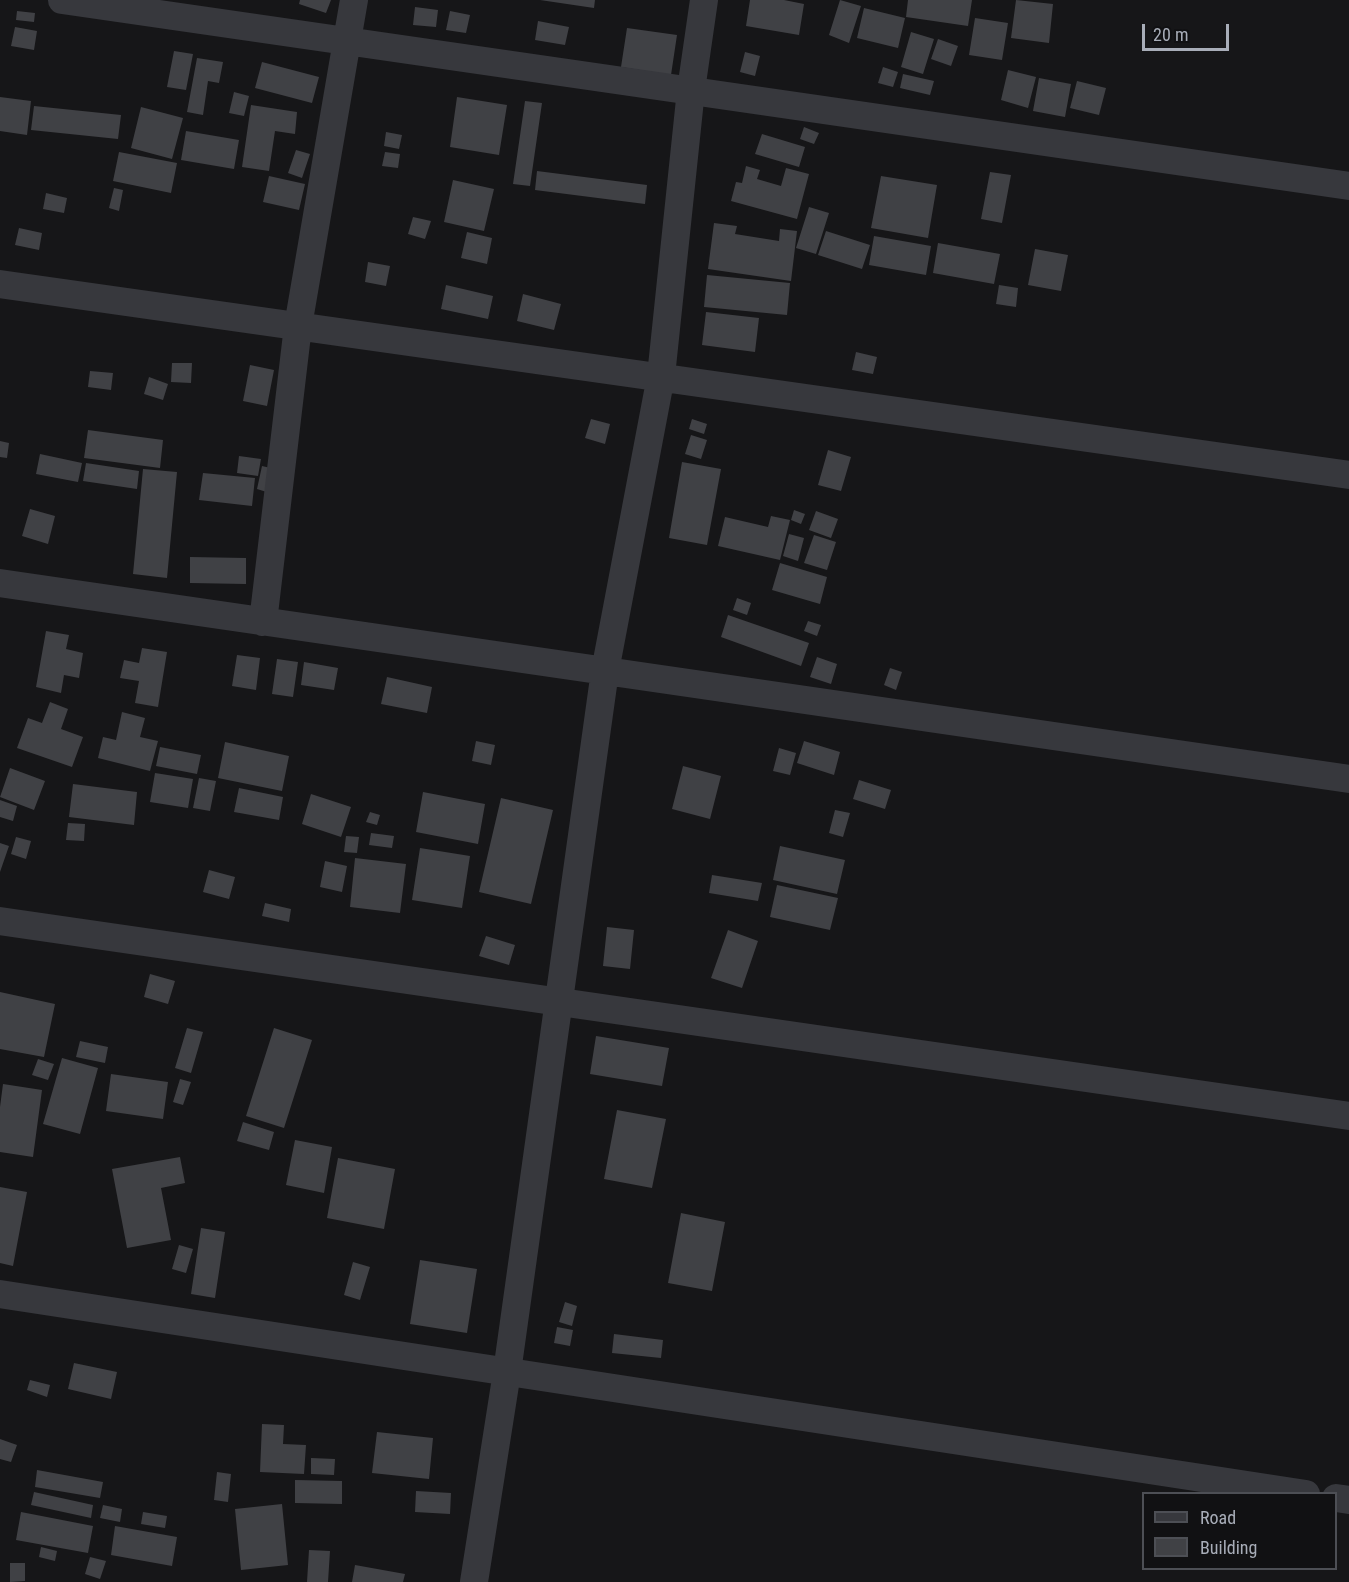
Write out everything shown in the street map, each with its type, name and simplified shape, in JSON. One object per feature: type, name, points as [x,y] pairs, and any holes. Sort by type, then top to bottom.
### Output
[{"type":"street","points":[[62,0],[1349,186]]},
{"type":"street","points":[[263,622],[298,326],[354,0]]},
{"type":"street","points":[[474,1582],[507,1372],[605,671],[661,376],[704,0]]},
{"type":"street","points":[[0,284],[1349,475]]},
{"type":"street","points":[[0,583],[1349,779]]},
{"type":"street","points":[[0,921],[559,1004],[1349,1116]]},
{"type":"street","points":[[0,1294],[1293,1492]]},
{"type":"building","points":[[300,0],[331,0],[326,13],[299,4]]},
{"type":"building","points":[[540,0],[595,0],[594,8]]},
{"type":"building","points":[[750,0],[784,0],[804,4],[799,35],[746,26]]},
{"type":"building","points":[[840,0],[861,6],[849,43],[829,35]]},
{"type":"building","points":[[908,0],[972,0],[968,26],[906,17]]},
{"type":"building","points":[[1016,0],[1053,4],[1049,43],[1011,38]]},
{"type":"building","points":[[415,7],[438,10],[436,27],[413,25]]},
{"type":"building","points":[[864,8],[905,18],[898,48],[857,38]]},
{"type":"building","points":[[17,11],[35,13],[34,22],[16,20]]},
{"type":"building","points":[[450,11],[470,15],[466,33],[446,30]]},
{"type":"building","points":[[975,18],[1008,23],[1002,60],[969,55]]},
{"type":"building","points":[[538,21],[569,27],[565,45],[535,40]]},
{"type":"building","points":[[15,27],[37,31],[34,50],[11,46]]},
{"type":"building","points":[[627,28],[677,35],[671,75],[621,67]]},
{"type":"building","points":[[911,32],[934,39],[923,74],[901,67]]},
{"type":"building","points":[[938,39],[958,46],[951,66],[931,59]]},
{"type":"building","points":[[174,51],[193,54],[186,90],[167,87]]},
{"type":"building","points":[[745,52],[760,56],[755,76],[740,72]]},
{"type":"building","points":[[197,58],[223,62],[219,83],[208,81],[203,115],[187,112]]},
{"type":"building","points":[[262,62],[319,77],[312,103],[255,88]]},
{"type":"building","points":[[883,67],[898,72],[893,87],[878,83]]},
{"type":"building","points":[[1008,70],[1036,77],[1028,108],[1001,100]]},
{"type":"building","points":[[903,74],[934,81],[930,95],[900,88]]},
{"type":"building","points":[[1039,78],[1071,84],[1065,117],[1033,111]]},
{"type":"building","points":[[1077,81],[1106,88],[1099,115],[1070,108]]},
{"type":"building","points":[[234,92],[249,96],[244,116],[229,113]]},
{"type":"building","points":[[0,97],[31,101],[27,135],[0,131]]},
{"type":"building","points":[[457,97],[507,105],[499,155],[450,147]]},
{"type":"building","points":[[525,101],[542,103],[530,186],[513,184]]},
{"type":"building","points":[[251,105],[297,112],[295,134],[275,131],[269,171],[242,167]]},
{"type":"building","points":[[34,106],[121,115],[118,139],[31,130]]},
{"type":"building","points":[[141,107],[183,118],[172,159],[131,148]]},
{"type":"building","points":[[804,127],[819,133],[814,144],[800,139]]},
{"type":"building","points":[[186,131],[239,140],[234,169],[181,160]]},
{"type":"building","points":[[386,132],[402,135],[399,149],[384,146]]},
{"type":"building","points":[[762,134],[805,147],[799,167],[755,154]]},
{"type":"building","points":[[296,150],[310,154],[302,178],[288,173]]},
{"type":"building","points":[[119,152],[177,163],[171,193],[113,181]]},
{"type":"building","points":[[385,152],[400,154],[398,168],[382,166]]},
{"type":"building","points":[[746,166],[760,170],[757,179],[781,186],[786,168],[809,174],[797,219],[731,201],[736,182],[742,183]]},
{"type":"building","points":[[537,171],[647,185],[645,204],[535,190]]},
{"type":"building","points":[[990,172],[1011,175],[1002,223],[981,219]]},
{"type":"building","points":[[269,176],[305,184],[299,210],[263,202]]},
{"type":"building","points":[[881,176],[937,185],[928,238],[871,228]]},
{"type":"building","points":[[453,180],[494,189],[484,231],[444,222]]},
{"type":"building","points":[[114,188],[123,190],[119,211],[109,208]]},
{"type":"building","points":[[46,193],[67,198],[64,213],[43,209]]},
{"type":"building","points":[[809,207],[829,213],[816,254],[796,248]]},
{"type":"building","points":[[413,217],[431,221],[425,239],[408,234]]},
{"type":"building","points":[[714,223],[737,226],[735,234],[779,241],[780,229],[797,231],[791,281],[708,269]]},
{"type":"building","points":[[19,228],[42,233],[39,250],[15,245]]},
{"type":"building","points":[[826,231],[870,245],[862,269],[818,255]]},
{"type":"building","points":[[467,232],[492,238],[487,264],[461,258]]},
{"type":"building","points":[[874,236],[931,246],[926,275],[869,265]]},
{"type":"building","points":[[938,243],[1000,254],[994,284],[933,273]]},
{"type":"building","points":[[1035,249],[1068,255],[1061,291],[1028,285]]},
{"type":"building","points":[[368,262],[390,266],[386,286],[365,282]]},
{"type":"building","points":[[707,275],[790,283],[787,315],[704,307]]},
{"type":"building","points":[[446,285],[493,296],[488,319],[441,309]]},
{"type":"building","points":[[999,285],[1018,288],[1016,307],[996,304]]},
{"type":"building","points":[[523,294],[561,304],[554,330],[517,321]]},
{"type":"building","points":[[706,312],[759,318],[755,352],[702,345]]},
{"type":"building","points":[[856,352],[877,357],[873,374],[852,370]]},
{"type":"building","points":[[172,363],[192,363],[191,383],[171,382]]},
{"type":"building","points":[[250,365],[274,370],[267,406],[243,401]]},
{"type":"building","points":[[90,371],[113,373],[111,390],[88,387]]},
{"type":"building","points":[[149,377],[168,384],[163,400],[144,394]]},
{"type":"building","points":[[591,419],[610,424],[605,444],[585,438]]},
{"type":"building","points":[[692,419],[707,424],[704,434],[689,429]]},
{"type":"building","points":[[88,430],[163,440],[160,468],[84,458]]},
{"type":"building","points":[[691,435],[707,440],[701,459],[685,454]]},
{"type":"building","points":[[0,441],[9,443],[7,458],[0,457]]},
{"type":"building","points":[[828,450],[851,457],[841,491],[818,485]]},
{"type":"building","points":[[40,454],[82,463],[78,482],[36,474]]},
{"type":"building","points":[[239,456],[261,459],[258,476],[237,473]]},
{"type":"building","points":[[682,462],[721,469],[707,545],[669,538]]},
{"type":"building","points":[[86,463],[139,471],[137,489],[83,481]]},
{"type":"building","points":[[262,466],[279,470],[273,494],[257,489]]},
{"type":"building","points":[[143,469],[177,472],[167,578],[133,574]]},
{"type":"building","points":[[203,473],[255,478],[252,506],[199,500]]},
{"type":"building","points":[[30,509],[55,516],[48,544],[22,536]]},
{"type":"building","points":[[794,510],[805,514],[801,524],[791,520]]},
{"type":"building","points":[[816,511],[838,519],[831,538],[809,530]]},
{"type":"building","points":[[771,516],[790,520],[780,560],[718,546],[725,517],[768,527]]},
{"type":"building","points":[[789,534],[804,538],[798,561],[783,556]]},
{"type":"building","points":[[814,535],[836,542],[827,570],[804,563]]},
{"type":"building","points":[[190,557],[246,558],[246,584],[190,583]]},
{"type":"building","points":[[780,563],[827,577],[820,604],[772,590]]},
{"type":"building","points":[[737,598],[751,603],[747,615],[733,610]]},
{"type":"building","points":[[728,615],[809,643],[801,666],[721,637]]},
{"type":"building","points":[[808,621],[821,625],[817,636],[804,631]]},
{"type":"building","points":[[46,631],[69,635],[66,649],[83,653],[79,678],[64,675],[61,693],[36,687]]},
{"type":"building","points":[[142,648],[167,652],[158,707],[135,703],[139,681],[120,678],[124,660],[139,663]]},
{"type":"building","points":[[237,655],[260,658],[256,690],[232,686]]},
{"type":"building","points":[[817,657],[837,664],[831,684],[810,677]]},
{"type":"building","points":[[277,659],[298,662],[293,697],[272,694]]},
{"type":"building","points":[[304,662],[338,668],[334,690],[301,685]]},
{"type":"building","points":[[890,668],[902,672],[896,690],[884,685]]},
{"type":"building","points":[[387,677],[432,687],[427,713],[381,704]]},
{"type":"building","points":[[50,702],[68,709],[61,729],[83,737],[72,767],[17,748],[28,718],[42,723]]},
{"type":"building","points":[[122,712],[145,718],[140,737],[158,741],[150,771],[98,758],[103,737],[116,740]]},
{"type":"building","points":[[476,741],[495,745],[491,765],[472,761]]},
{"type":"building","points":[[804,741],[840,752],[834,775],[797,763]]},
{"type":"building","points":[[225,742],[289,756],[282,791],[218,778]]},
{"type":"building","points":[[160,747],[201,755],[197,774],[156,766]]},
{"type":"building","points":[[779,748],[796,753],[790,775],[773,771]]},
{"type":"building","points":[[683,766],[721,776],[710,819],[672,809]]},
{"type":"building","points":[[10,768],[45,781],[34,810],[0,797]]},
{"type":"building","points":[[155,773],[193,779],[188,808],[150,802]]},
{"type":"building","points":[[199,778],[216,781],[210,811],[193,808]]},
{"type":"building","points":[[859,780],[891,790],[885,809],[853,799]]},
{"type":"building","points":[[73,784],[137,792],[134,825],[69,817]]},
{"type":"building","points":[[239,788],[283,797],[279,820],[234,812]]},
{"type":"building","points":[[423,792],[485,804],[478,844],[416,832]]},
{"type":"building","points":[[311,794],[351,807],[341,837],[302,824]]},
{"type":"building","points":[[501,798],[553,810],[531,904],[479,892]]},
{"type":"building","points":[[0,800],[17,806],[13,821],[0,817]]},
{"type":"building","points":[[835,810],[850,813],[843,837],[829,833]]},
{"type":"building","points":[[370,812],[380,815],[377,825],[366,822]]},
{"type":"building","points":[[68,823],[85,824],[84,841],[66,840]]},
{"type":"building","points":[[371,833],[394,836],[392,848],[369,845]]},
{"type":"building","points":[[346,836],[359,837],[357,853],[344,852]]},
{"type":"building","points":[[16,837],[31,841],[26,859],[11,854]]},
{"type":"building","points":[[0,843],[9,846],[0,872]]},
{"type":"building","points":[[780,846],[845,860],[837,894],[773,880]]},
{"type":"building","points":[[420,848],[470,856],[462,908],[412,900]]},
{"type":"building","points":[[355,858],[406,864],[400,913],[350,907]]},
{"type":"building","points":[[325,861],[347,866],[342,892],[320,887]]},
{"type":"building","points":[[209,870],[235,877],[229,899],[203,892]]},
{"type":"building","points":[[712,875],[762,883],[758,901],[709,893]]},
{"type":"building","points":[[777,885],[838,898],[830,930],[770,917]]},
{"type":"building","points":[[265,903],[291,909],[289,922],[262,916]]},
{"type":"building","points":[[607,927],[634,930],[630,969],[603,966]]},
{"type":"building","points":[[728,930],[758,941],[742,988],[711,978]]},
{"type":"building","points":[[486,936],[515,945],[509,965],[479,956]]},
{"type":"building","points":[[150,974],[175,981],[168,1004],[144,997]]},
{"type":"building","points":[[0,992],[55,1004],[44,1057],[0,1049]]},
{"type":"building","points":[[187,1028],[203,1032],[191,1073],[175,1068]]},
{"type":"building","points":[[274,1028],[312,1040],[284,1128],[246,1116]]},
{"type":"building","points":[[596,1036],[669,1048],[662,1086],[590,1074]]},
{"type":"building","points":[[80,1041],[108,1047],[105,1063],[76,1057]]},
{"type":"building","points":[[62,1058],[98,1068],[80,1134],[43,1124]]},
{"type":"building","points":[[38,1059],[54,1064],[48,1080],[32,1075]]},
{"type":"building","points":[[111,1074],[168,1082],[163,1119],[106,1111]]},
{"type":"building","points":[[180,1079],[191,1082],[183,1105],[173,1102]]},
{"type":"building","points":[[3,1084],[42,1090],[33,1157],[0,1152],[0,1107]]},
{"type":"building","points":[[617,1110],[666,1119],[652,1188],[604,1179]]},
{"type":"building","points":[[243,1122],[274,1132],[269,1150],[237,1141]]},
{"type":"building","points":[[295,1140],[332,1147],[324,1193],[286,1185]]},
{"type":"building","points":[[180,1157],[185,1183],[161,1188],[171,1240],[127,1248],[112,1169]]},
{"type":"building","points":[[338,1158],[395,1169],[384,1229],[327,1218]]},
{"type":"building","points":[[0,1187],[27,1192],[13,1266],[0,1263]]},
{"type":"building","points":[[681,1213],[725,1222],[712,1291],[668,1283]]},
{"type":"building","points":[[201,1228],[225,1232],[215,1298],[191,1294]]},
{"type":"building","points":[[179,1245],[193,1249],[186,1273],[172,1269]]},
{"type":"building","points":[[420,1260],[477,1269],[467,1333],[410,1324]]},
{"type":"building","points":[[353,1262],[370,1267],[360,1300],[344,1295]]},
{"type":"building","points":[[565,1302],[577,1306],[572,1326],[559,1322]]},
{"type":"building","points":[[557,1327],[573,1330],[570,1346],[554,1343]]},
{"type":"building","points":[[614,1334],[663,1340],[661,1358],[612,1353]]},
{"type":"building","points":[[74,1363],[117,1372],[111,1399],[68,1389]]},
{"type":"building","points":[[30,1380],[50,1385],[47,1397],[27,1390]]},
{"type":"building","points":[[262,1424],[284,1425],[283,1444],[306,1445],[304,1474],[260,1472]]},
{"type":"building","points":[[377,1432],[433,1438],[429,1479],[372,1473]]},
{"type":"building","points":[[0,1439],[17,1445],[11,1462],[0,1459]]},
{"type":"building","points":[[311,1458],[335,1459],[334,1475],[311,1474]]},
{"type":"building","points":[[37,1470],[103,1482],[100,1498],[35,1487]]},
{"type":"building","points":[[217,1472],[231,1474],[228,1502],[214,1500]]},
{"type":"building","points":[[295,1480],[342,1481],[342,1504],[295,1503]]},
{"type":"building","points":[[416,1491],[451,1493],[450,1514],[415,1512]]},
{"type":"building","points":[[34,1492],[93,1505],[91,1518],[31,1505]]},
{"type":"building","points":[[282,1504],[288,1565],[241,1570],[235,1509]]},
{"type":"building","points":[[103,1505],[122,1509],[120,1522],[100,1518]]},
{"type":"building","points":[[21,1512],[93,1526],[88,1553],[16,1540]]},
{"type":"building","points":[[143,1512],[167,1516],[165,1528],[141,1524]]},
{"type":"building","points":[[115,1526],[177,1537],[172,1566],[111,1555]]},
{"type":"building","points":[[41,1547],[57,1551],[55,1561],[39,1557]]},
{"type":"building","points":[[309,1550],[330,1551],[328,1582],[307,1582]]},
{"type":"building","points":[[90,1557],[106,1561],[100,1579],[85,1574]]},
{"type":"building","points":[[10,1563],[25,1563],[25,1581],[10,1582]]},
{"type":"building","points":[[355,1565],[405,1574],[403,1582],[352,1582]]}]
